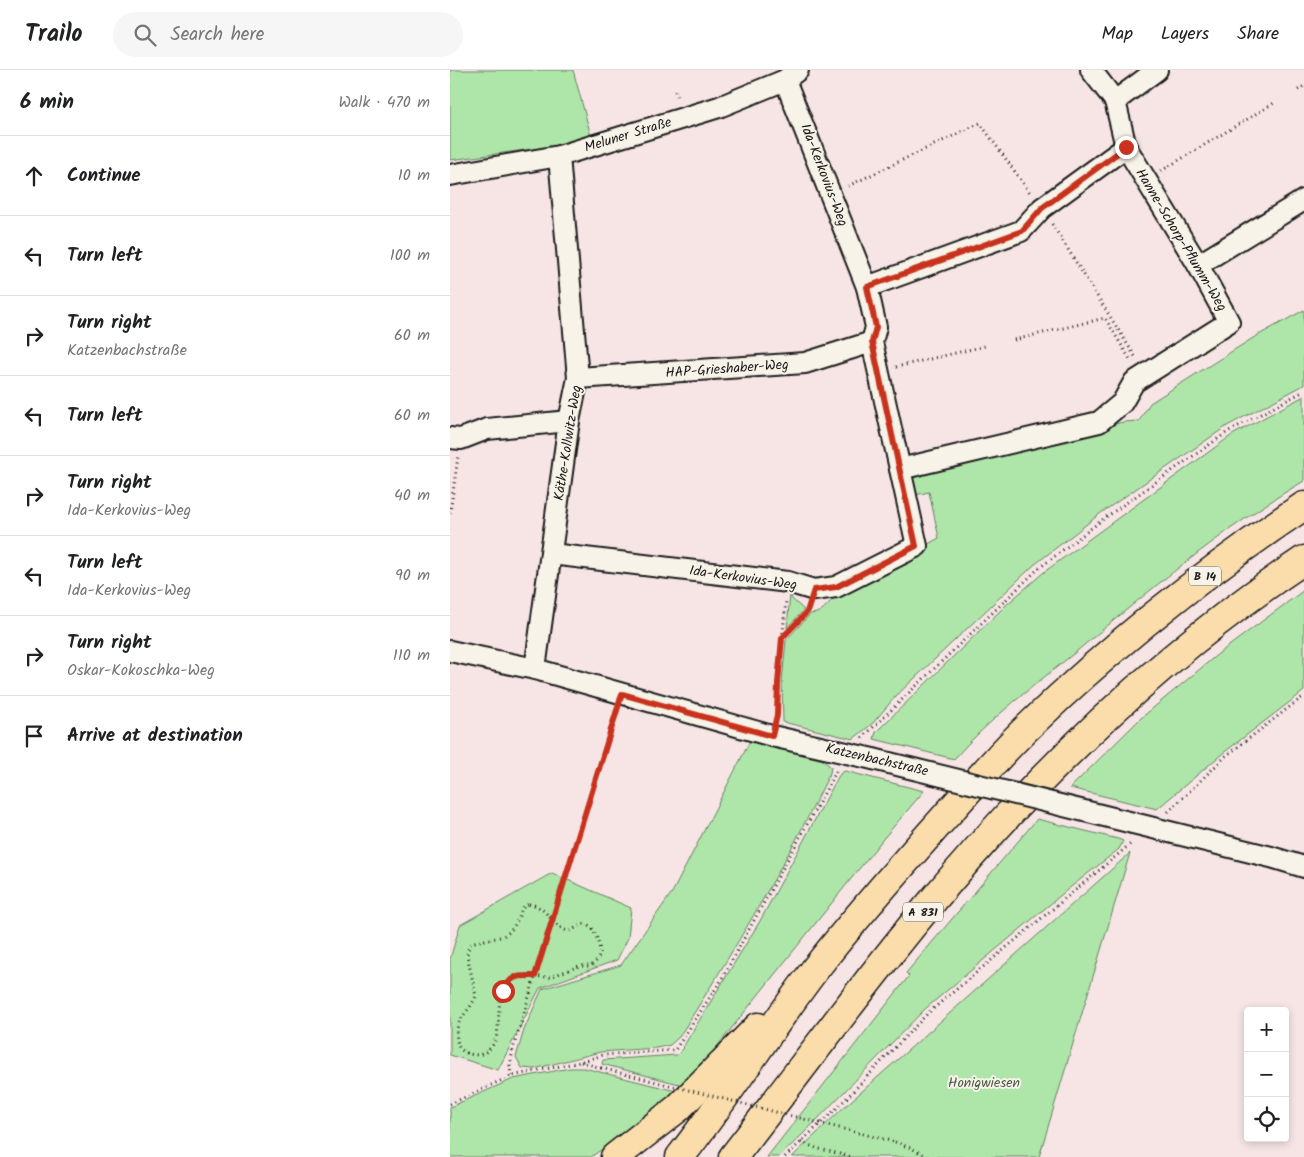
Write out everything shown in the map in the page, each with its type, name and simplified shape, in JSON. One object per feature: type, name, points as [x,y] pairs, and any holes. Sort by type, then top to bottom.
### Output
[{"type":"highway","name":"B 14","points":[[796,996],[896,871],[988,767],[1069,688],[1146,621],[1223,562],[1304,506]]},
{"type":"highway","name":"A 831","points":[[732,1157],[839,1017],[947,884],[1065,756],[1138,688],[1217,623],[1304,560]]},
{"type":"highway","points":[[615,1157],[678,1108],[757,1028],[796,996]]},
{"type":"highway","points":[[680,1157],[715,1112],[796,996]]},
{"type":"street","name":"Hanne-Schorp-Pflumm-Weg","points":[[900,469],[1099,422],[1122,403],[1140,378],[1229,322],[1198,265],[1126,147],[1115,101],[1091,70]]},
{"type":"street","points":[[1115,101],[1158,70]]},
{"type":"street","name":"Meluner Straße","points":[[450,175],[559,156],[719,107],[792,75]]},
{"type":"street","name":"Ida-Kerkovius-Weg","points":[[551,554],[788,582],[814,590],[836,587],[916,546],[872,342],[876,327],[867,287],[831,194],[792,75]]},
{"type":"street","points":[[867,287],[1022,231],[1042,208],[1126,147]]},
{"type":"street","name":"Käthe-Kollwitz-Weg","points":[[535,669],[569,421],[578,378],[559,156]]},
{"type":"street","points":[[1198,265],[1304,200]]},
{"type":"street","name":"HAP-Grieshaber-Weg","points":[[578,378],[805,364],[872,342]]},
{"type":"street","points":[[455,438],[487,429],[569,421]]},
{"type":"street","name":"Katzenbachstraße","points":[[450,651],[535,669],[772,736],[1142,825],[1304,867]]},
{"type":"path","points":[[1298,90],[1304,86]]},
{"type":"path","points":[[675,91],[677,96]]},
{"type":"path","points":[[1146,180],[1274,103]]},
{"type":"path","points":[[831,194],[980,123],[1042,208],[1140,378]]},
{"type":"path","points":[[1014,340],[1105,318],[1140,378]]},
{"type":"path","points":[[879,371],[985,346]]},
{"type":"path","points":[[450,1104],[511,1076],[580,1062],[603,1055],[675,1050],[720,982],[848,754],[904,697],[1038,569],[1106,518],[1229,431],[1304,391]]},
{"type":"path","points":[[450,513],[455,438]]},
{"type":"path","points":[[772,736],[777,715],[778,683],[788,582]]},
{"type":"path","points":[[782,638],[807,612],[814,590]]},
{"type":"path","points":[[511,1076],[510,1066],[513,1049],[622,694]]},
{"type":"path","points":[[785,1157],[928,1013],[1142,825],[1226,756],[1304,696]]},
{"type":"path","points":[[533,904],[552,919],[559,927],[566,931],[572,931],[583,925],[588,925],[595,933],[600,954],[597,960],[591,966],[579,966],[550,977],[515,976],[510,979],[503,991],[498,1010],[496,1038],[488,1051],[476,1056],[464,1052],[459,1048],[457,1035],[460,1020],[476,996],[467,954],[469,946],[474,942],[495,940],[508,933],[516,924],[524,905],[533,904]]},
{"type":"path","points":[[580,1062],[894,1142],[928,1157]]},
{"type":"path","points":[[802,1142],[816,1148],[852,1157]]},
{"type":"green space","points":[[450,70],[573,70],[591,136],[563,145],[450,160]]},
{"type":"green space","points":[[1304,310],[1304,385],[1227,426],[1101,513],[1034,565],[896,696],[872,724],[853,739],[783,722],[782,682],[786,640],[810,614],[819,612],[841,592],[939,538],[929,492],[911,496],[910,474],[1123,422],[1139,421],[1150,403],[1253,338]]},
{"type":"green space","points":[[1304,396],[1304,481],[1244,519],[1159,584],[1013,702],[954,759],[874,739],[876,732],[1005,606],[1044,572],[1232,435]]},
{"type":"green space","points":[[1304,590],[1304,691],[1222,754],[1157,809],[1070,788],[1141,718],[1218,654]]},
{"type":"green space","points":[[790,594],[792,599],[804,610],[787,628]]},
{"type":"green space","points":[[750,741],[823,760],[831,767],[830,773],[758,907],[679,1037],[670,1045],[656,1048],[600,1052],[534,1069],[522,1068],[516,1057],[524,1030],[542,989],[621,965],[673,891]]},
{"type":"green space","points":[[845,771],[924,791],[883,839],[707,1059],[683,1085],[602,1064],[603,1060],[677,1055],[684,1048],[760,921],[838,777]]},
{"type":"green space","points":[[1037,819],[1123,841],[1119,849],[925,1009],[779,1157],[767,1157],[909,976],[906,973]]},
{"type":"green space","name":"Honigwiesen","points":[[1130,853],[1039,1157],[792,1157],[842,1109]]},
{"type":"green space","points":[[552,873],[631,908],[628,938],[617,960],[540,988],[498,1070],[450,1055],[450,959],[460,925]]},
{"type":"green space","points":[[570,1068],[584,1068],[676,1091],[647,1117],[591,1157],[450,1157],[450,1107],[513,1079]]},
{"type":"route","points":[[503,991],[510,979],[515,976],[535,976],[622,694],[772,736],[777,715],[782,638],[807,612],[814,590],[836,587],[916,546],[872,342],[876,327],[867,287],[1022,231],[1042,208],[1126,147]]}]
